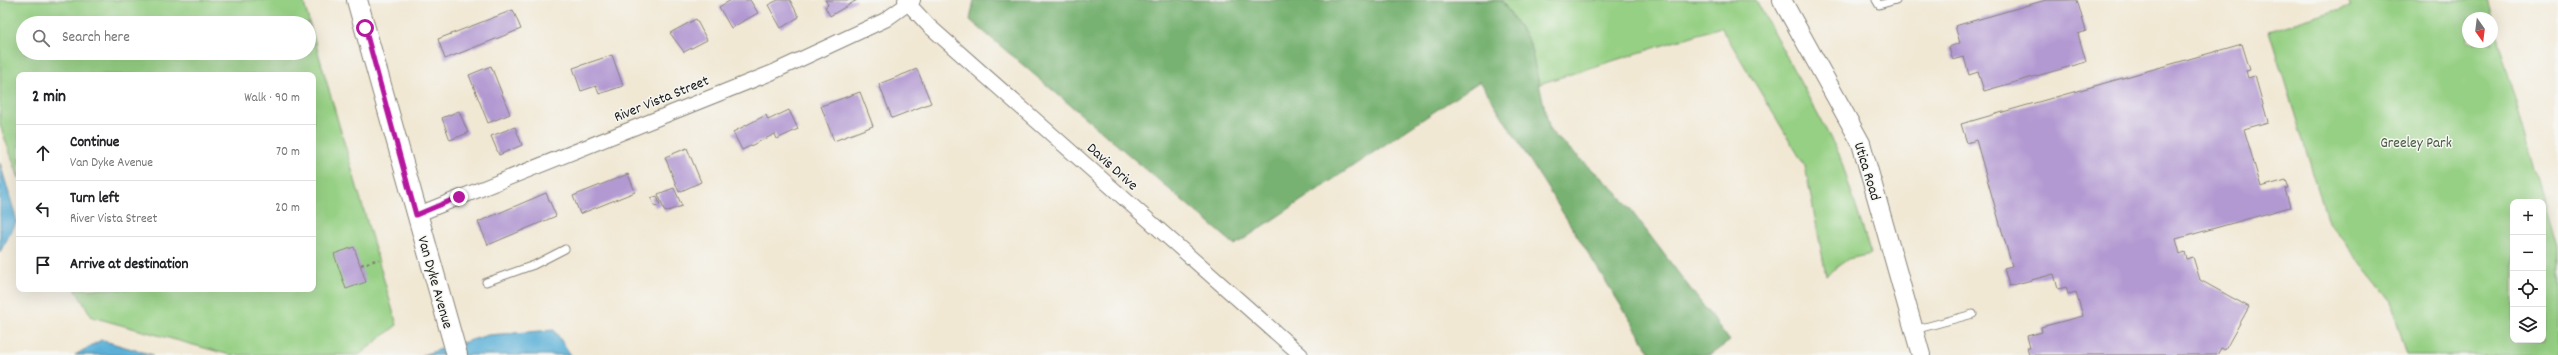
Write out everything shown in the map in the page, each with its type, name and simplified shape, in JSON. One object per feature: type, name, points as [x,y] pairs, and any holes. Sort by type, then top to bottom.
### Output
[{"type":"main road","name":"Van Dyke Avenue","points":[[357,0],[416,215],[455,347]]},
{"type":"street","name":"Utica Road","points":[[1782,0],[1861,143],[1921,355]]},
{"type":"street","name":"River Vista Street","points":[[416,215],[771,73],[860,32],[909,1]]},
{"type":"street","name":"Davis Drive","points":[[909,1],[934,30],[1301,355]]},
{"type":"lane","points":[[1876,0],[1879,5],[1896,0]]},
{"type":"lane","points":[[486,282],[534,265],[565,249]]},
{"type":"lane","points":[[1914,330],[1973,314]]},
{"type":"path","points":[[361,265],[379,259]]},
{"type":"green space","points":[[0,0],[303,0],[308,16],[16,16],[16,60],[316,60],[316,45],[397,325],[359,355],[230,355],[92,317],[77,292],[316,292],[316,72],[16,72],[16,170],[0,125]]},
{"type":"green space","points":[[974,0],[1501,0],[1529,41],[1550,131],[1617,192],[1730,341],[1710,355],[1652,355],[1480,81],[1235,245],[970,20]]},
{"type":"green space","points":[[1501,0],[1756,0],[1839,154],[1871,254],[1848,259],[1826,275],[1805,166],[1721,27],[1539,84],[1529,41]]},
{"type":"green space","name":"Greeley Park","points":[[2349,0],[2487,0],[2490,12],[2462,12],[2462,48],[2498,48],[2498,39],[2543,199],[2510,199],[2510,343],[2546,343],[2546,209],[2558,251],[2558,355],[2407,355],[2390,299],[2328,222],[2269,31],[2350,6]]},
{"type":"water","points":[[0,163],[16,218],[16,223],[0,252]]},
{"type":"water","points":[[554,330],[571,355],[422,355],[488,335]]},
{"type":"water","points":[[101,340],[153,355],[75,355]]},
{"type":"building","points":[[731,0],[750,0],[758,13],[731,28],[719,7]]},
{"type":"building","points":[[778,0],[790,0],[799,17],[781,28],[768,5]]},
{"type":"building","points":[[825,0],[857,0],[830,16],[825,7],[828,5]]},
{"type":"building","points":[[2046,0],[2077,0],[2086,31],[2078,34],[2086,62],[1984,91],[1978,72],[1969,75],[1964,57],[1953,60],[1949,47],[1960,43],[1955,26]]},
{"type":"building","points":[[513,10],[521,29],[445,59],[438,39]]},
{"type":"building","points":[[696,19],[707,40],[684,52],[670,33]]},
{"type":"building","points":[[2242,44],[2250,70],[2246,71],[2248,78],[2255,76],[2268,122],[2244,129],[2261,187],[2286,180],[2289,188],[2285,189],[2290,207],[2176,239],[2180,254],[2185,252],[2187,259],[2193,257],[2200,280],[2249,307],[2225,350],[2221,348],[2217,355],[2029,355],[2027,348],[2030,348],[2027,336],[2042,332],[2041,327],[2083,316],[2076,292],[2068,294],[2066,287],[2058,289],[2054,274],[2009,286],[2004,268],[2012,266],[1976,140],[1967,143],[1961,124]]},
{"type":"building","points":[[612,55],[623,86],[599,94],[596,86],[581,91],[573,68]]},
{"type":"building","points":[[491,66],[510,114],[488,123],[469,75]]},
{"type":"building","points":[[917,69],[931,103],[892,118],[879,84]]},
{"type":"building","points":[[860,92],[873,126],[834,141],[821,106]]},
{"type":"building","points":[[789,110],[798,129],[777,139],[775,134],[742,150],[733,132],[766,115],[768,120]]},
{"type":"building","points":[[459,111],[468,133],[450,140],[442,118]]},
{"type":"building","points":[[515,127],[522,145],[499,155],[491,136]]},
{"type":"building","points":[[687,148],[701,182],[679,192],[665,157]]},
{"type":"building","points":[[628,174],[635,192],[580,214],[573,196]]},
{"type":"building","points":[[674,188],[682,206],[665,212],[658,194]]},
{"type":"building","points":[[546,193],[556,216],[488,245],[478,222]]},
{"type":"building","points":[[657,196],[660,205],[655,207],[651,198]]},
{"type":"building","points":[[354,247],[366,282],[346,289],[334,254]]},
{"type":"route","points":[[365,28],[416,215],[459,197]]}]
